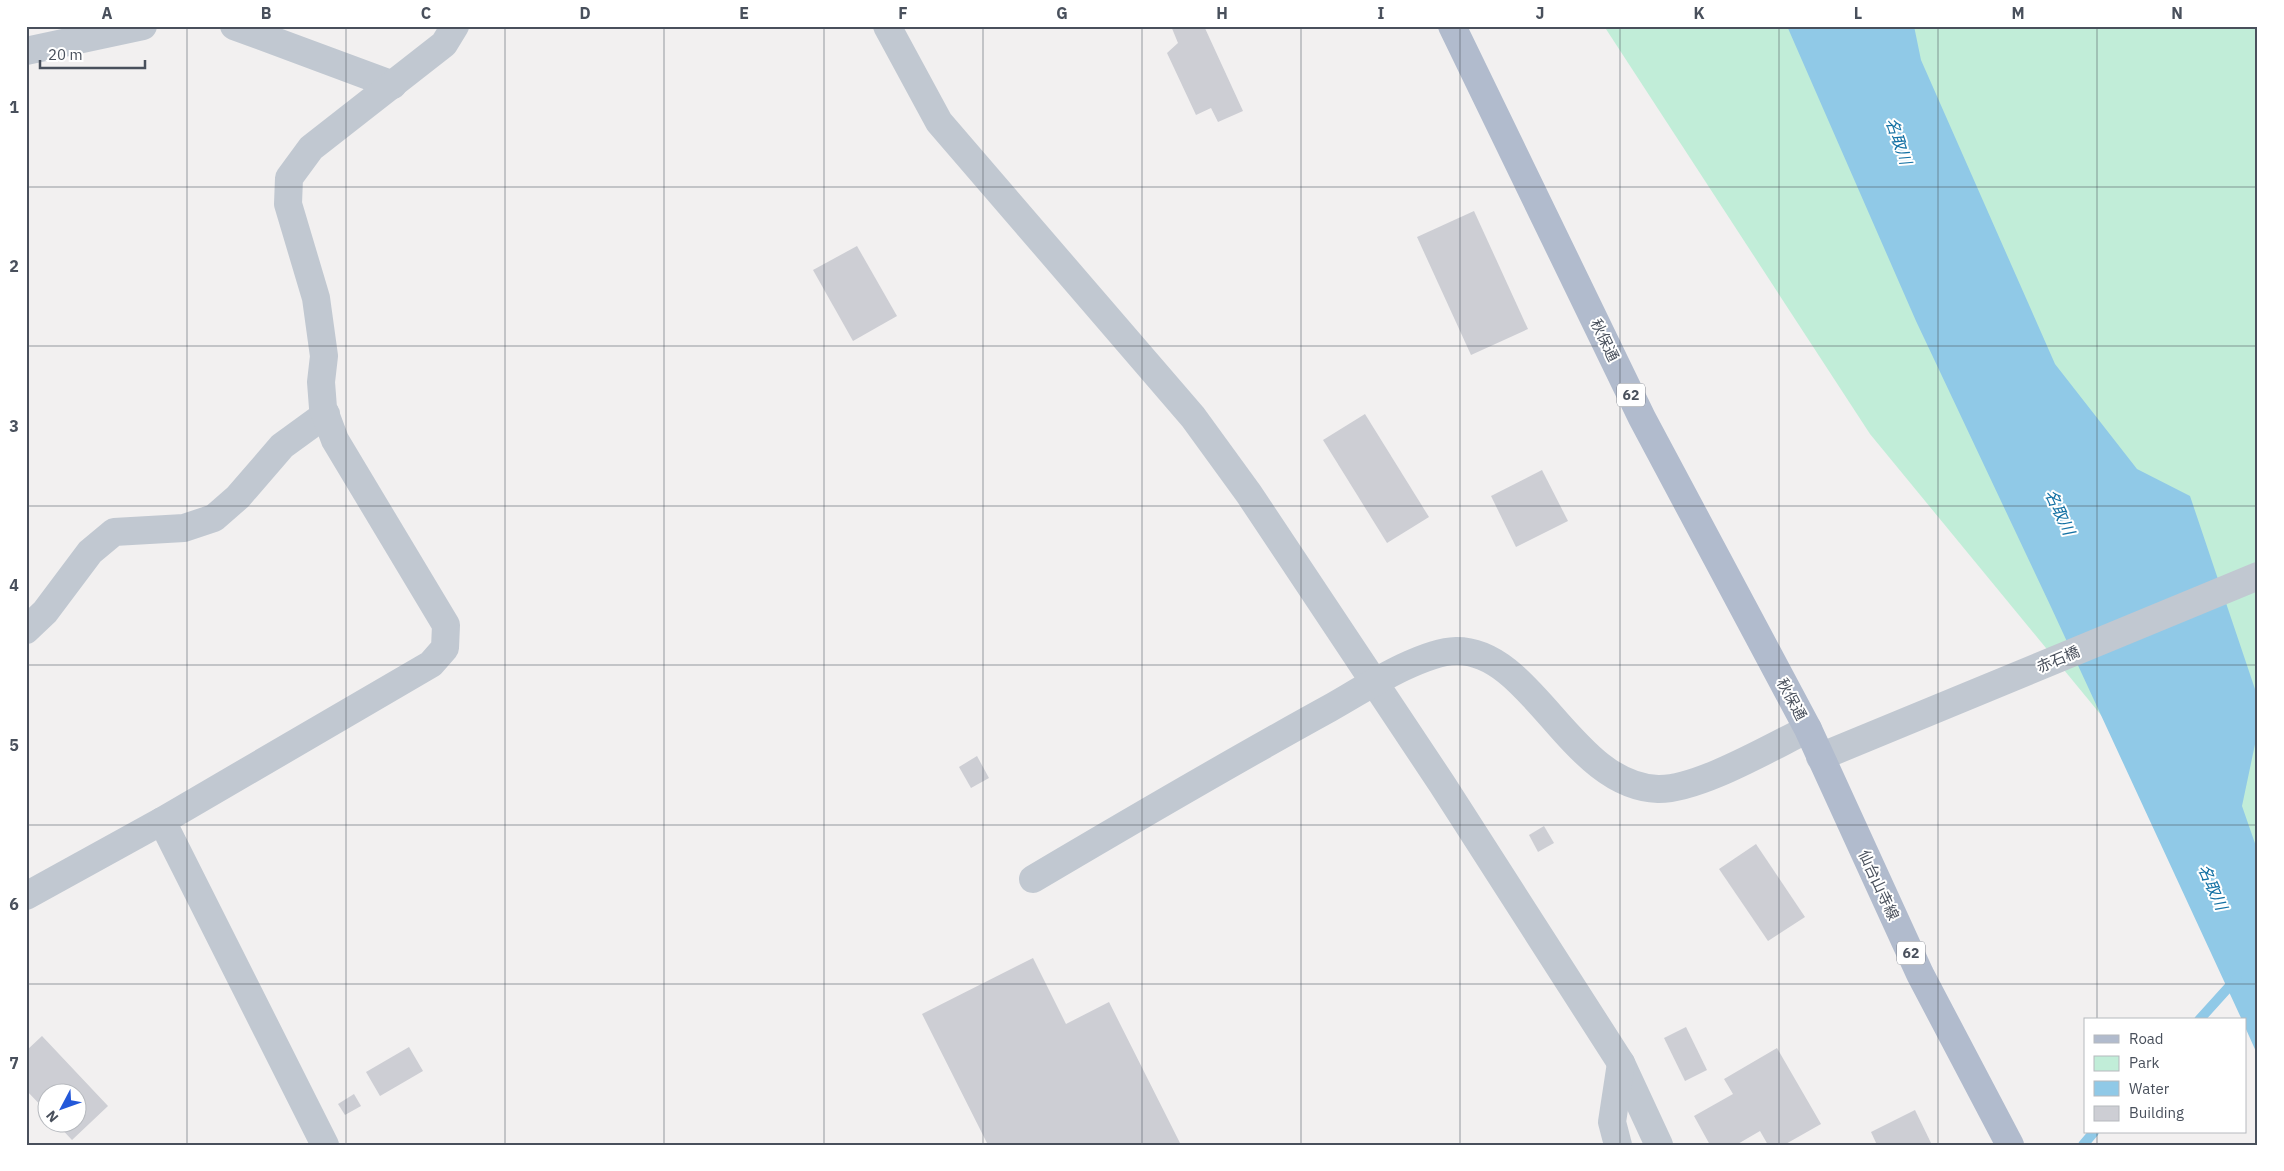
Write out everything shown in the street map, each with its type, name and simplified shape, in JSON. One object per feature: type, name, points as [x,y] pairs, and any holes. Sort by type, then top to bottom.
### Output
[{"type":"main road","name":"秋保通","points":[[1452,26],[1642,418],[1808,730],[1820,757]]},
{"type":"main road","name":"仙台山寺線","points":[[1820,757],[1920,974],[2010,1145]]},
{"type":"street","points":[[26,51],[143,26]]},
{"type":"street","points":[[234,26],[393,85]]},
{"type":"street","points":[[26,896],[162,820],[431,664],[445,648],[446,625],[335,440],[326,414],[320,382],[324,356],[316,298],[288,204],[289,178],[311,148],[444,44],[455,26]]},
{"type":"street","points":[[887,26],[939,122],[1193,417],[1249,494],[1442,784],[1621,1063],[1659,1145]]},
{"type":"street","points":[[26,630],[45,612],[90,552],[114,532],[151,528],[184,528],[214,518],[238,498],[282,446],[326,414]]},
{"type":"street","name":"赤石橋","points":[[1820,757],[1858,743],[2258,576]]},
{"type":"street","points":[[1033,879],[1236,760],[1374,683],[1423,659],[1455,651],[1471,652],[1494,660],[1522,684],[1588,756],[1608,772],[1630,784],[1658,789],[1680,786],[1703,779],[1808,730]]},
{"type":"street","points":[[162,820],[325,1145]]},
{"type":"street","points":[[1618,1145],[1612,1122],[1621,1063]]},
{"type":"green space","points":[[1604,26],[2258,26],[2258,906],[1870,434]]},
{"type":"water","name":"名取川","points":[[1787,26],[1914,26],[1921,60],[2055,364],[2137,469],[2190,496],[2258,698],[2258,730],[2242,806],[2258,852],[2258,1056],[2246,1029],[2246,1018],[2241,1018],[1916,321]]},
{"type":"building","points":[[1171,26],[1204,26],[1243,111],[1218,122],[1211,108],[1196,115],[1167,53],[1178,43]]},
{"type":"building","points":[[1474,211],[1528,329],[1471,355],[1417,237]]},
{"type":"building","points":[[857,246],[897,316],[853,341],[813,270]]},
{"type":"building","points":[[1365,414],[1429,517],[1387,543],[1323,440]]},
{"type":"building","points":[[1542,470],[1568,521],[1516,547],[1491,496]]},
{"type":"building","points":[[977,756],[989,778],[971,788],[959,767]]},
{"type":"building","points":[[1544,826],[1554,843],[1538,852],[1529,835]]},
{"type":"building","points":[[1756,844],[1805,917],[1768,941],[1719,869]]},
{"type":"building","points":[[1033,958],[1066,1024],[1109,1002],[1181,1145],[988,1145],[922,1014]]},
{"type":"building","points":[[1686,1027],[1707,1070],[1685,1081],[1664,1038]]},
{"type":"building","points":[[42,1036],[87,1084],[38,1084],[38,1103],[26,1090],[26,1051]]},
{"type":"building","points":[[409,1047],[423,1071],[380,1096],[366,1072]]},
{"type":"building","points":[[1777,1048],[1821,1124],[1784,1145],[1768,1145],[1760,1131],[1736,1145],[1710,1145],[1694,1116],[1733,1094],[1724,1079]]},
{"type":"building","points":[[88,1085],[108,1106],[88,1125]]},
{"type":"building","points":[[354,1094],[361,1106],[345,1115],[338,1104]]},
{"type":"building","points":[[1915,1110],[1932,1145],[1877,1145],[1871,1132]]},
{"type":"building","points":[[66,1134],[78,1134],[72,1140]]},
{"type":"waterway","points":[[2201,1018],[2237,978]]},
{"type":"waterway","points":[[2083,1145],[2092,1134]]}]
